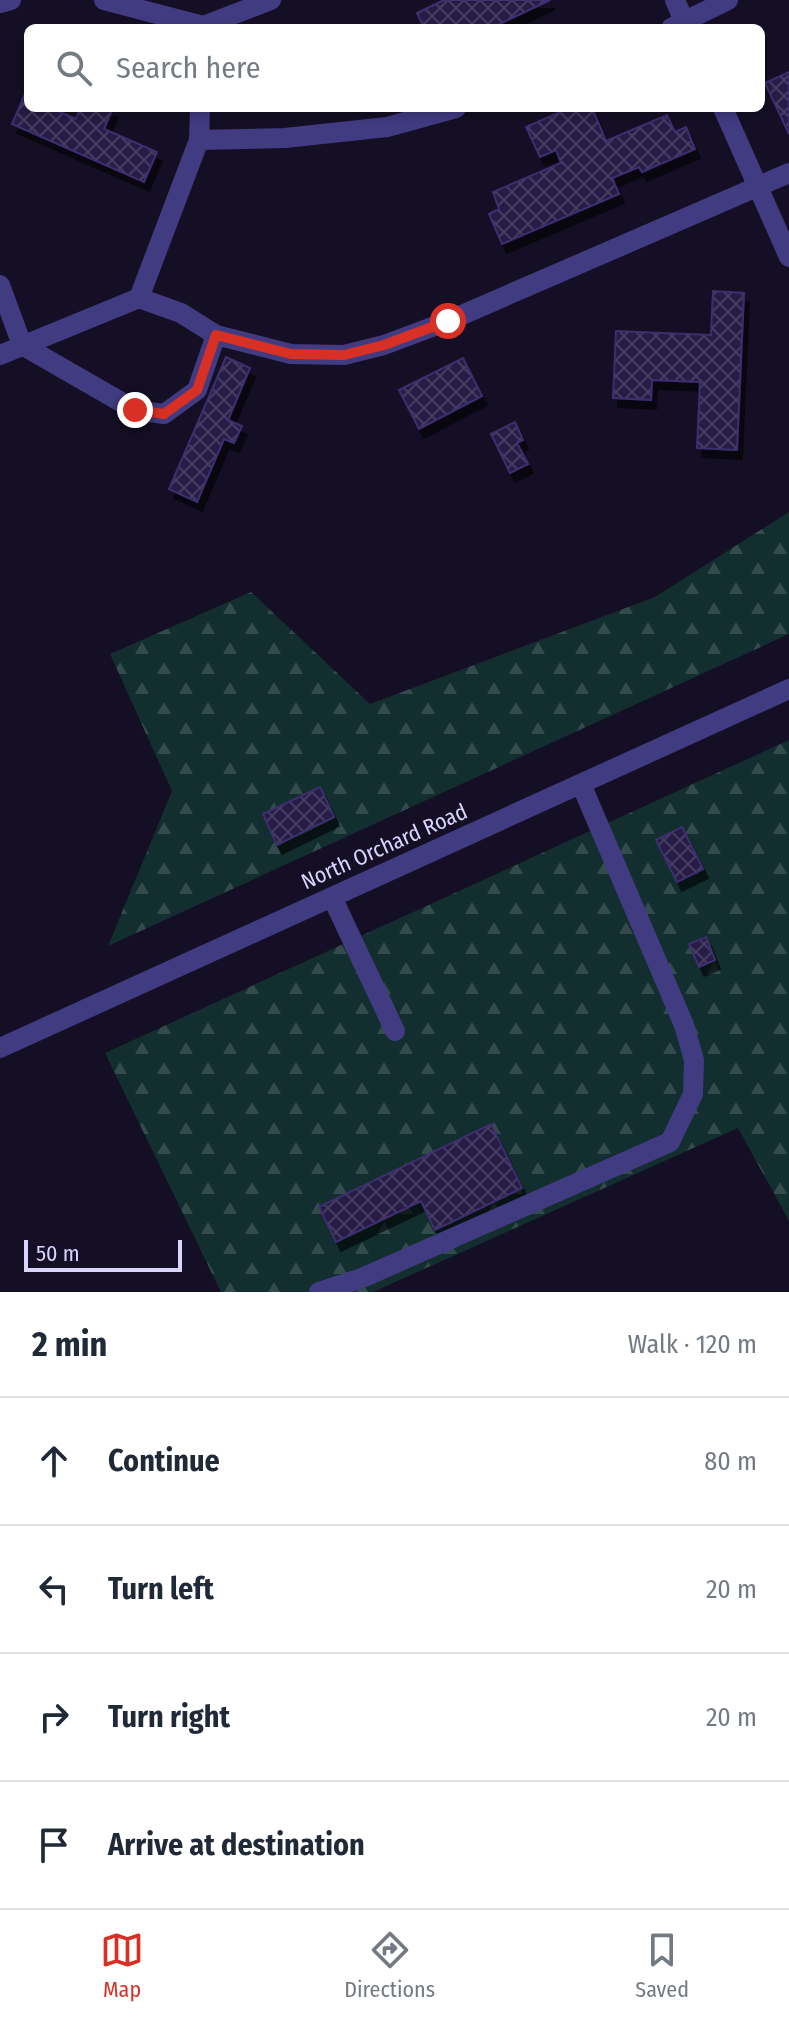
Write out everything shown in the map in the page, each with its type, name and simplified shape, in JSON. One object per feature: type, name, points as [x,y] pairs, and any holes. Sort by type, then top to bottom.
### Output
[{"type":"street","points":[[0,3],[11,0]]},
{"type":"street","points":[[104,0],[192,24]]},
{"type":"street","points":[[211,24],[271,0]]},
{"type":"street","points":[[675,0],[681,24]]},
{"type":"street","points":[[685,24],[728,0]]},
{"type":"street","points":[[139,298],[199,140],[200,112]]},
{"type":"street","points":[[199,140],[285,138],[387,127],[441,112]]},
{"type":"street","points":[[725,112],[789,257]]},
{"type":"street","points":[[0,355],[139,298],[181,313],[216,335],[291,354],[344,355],[384,345],[448,321],[789,173]]},
{"type":"street","points":[[0,285],[22,345],[135,410],[164,414],[197,390],[216,335]]},
{"type":"street","name":"North Orchard Road","points":[[0,1048],[789,689]]},
{"type":"street","points":[[319,1292],[362,1278],[670,1142],[693,1094],[694,1060],[684,1025],[581,784]]},
{"type":"street","points":[[332,897],[395,1031]]},
{"type":"green space","points":[[789,512],[789,634],[108,946],[172,791],[110,654],[251,592],[370,704],[655,597]]},
{"type":"green space","points":[[789,740],[789,1221],[738,1128],[373,1292],[221,1292],[105,1053]]},
{"type":"building","points":[[444,0],[550,0],[499,24],[422,24],[417,13]]},
{"type":"building","points":[[789,72],[789,134],[765,83]]},
{"type":"building","points":[[24,96],[24,112],[60,112],[76,119],[79,112],[111,112],[104,129],[157,152],[144,182],[12,124]]},
{"type":"building","points":[[560,112],[594,112],[606,141],[667,115],[675,132],[686,127],[695,149],[642,172],[639,167],[612,178],[619,194],[502,244],[489,214],[499,209],[493,192],[561,163],[556,150],[540,157],[526,127]]},
{"type":"building","points":[[713,291],[744,293],[737,450],[697,448],[700,382],[652,380],[651,400],[613,398],[616,331],[711,335]]},
{"type":"building","points":[[226,357],[250,368],[228,420],[242,426],[234,443],[224,439],[197,502],[169,489]]},
{"type":"building","points":[[463,358],[482,396],[419,429],[399,390]]},
{"type":"building","points":[[515,422],[523,440],[517,443],[528,464],[510,473],[491,434]]},
{"type":"building","points":[[320,787],[334,817],[277,845],[263,814]]},
{"type":"building","points":[[682,827],[703,869],[677,882],[656,840]]},
{"type":"building","points":[[706,937],[715,960],[699,967],[689,944]]},
{"type":"building","points":[[491,1124],[522,1188],[435,1230],[421,1201],[336,1242],[319,1207]]},
{"type":"route","points":[[135,410],[164,414],[197,390],[216,335],[291,354],[344,355],[384,345],[448,321]]}]
